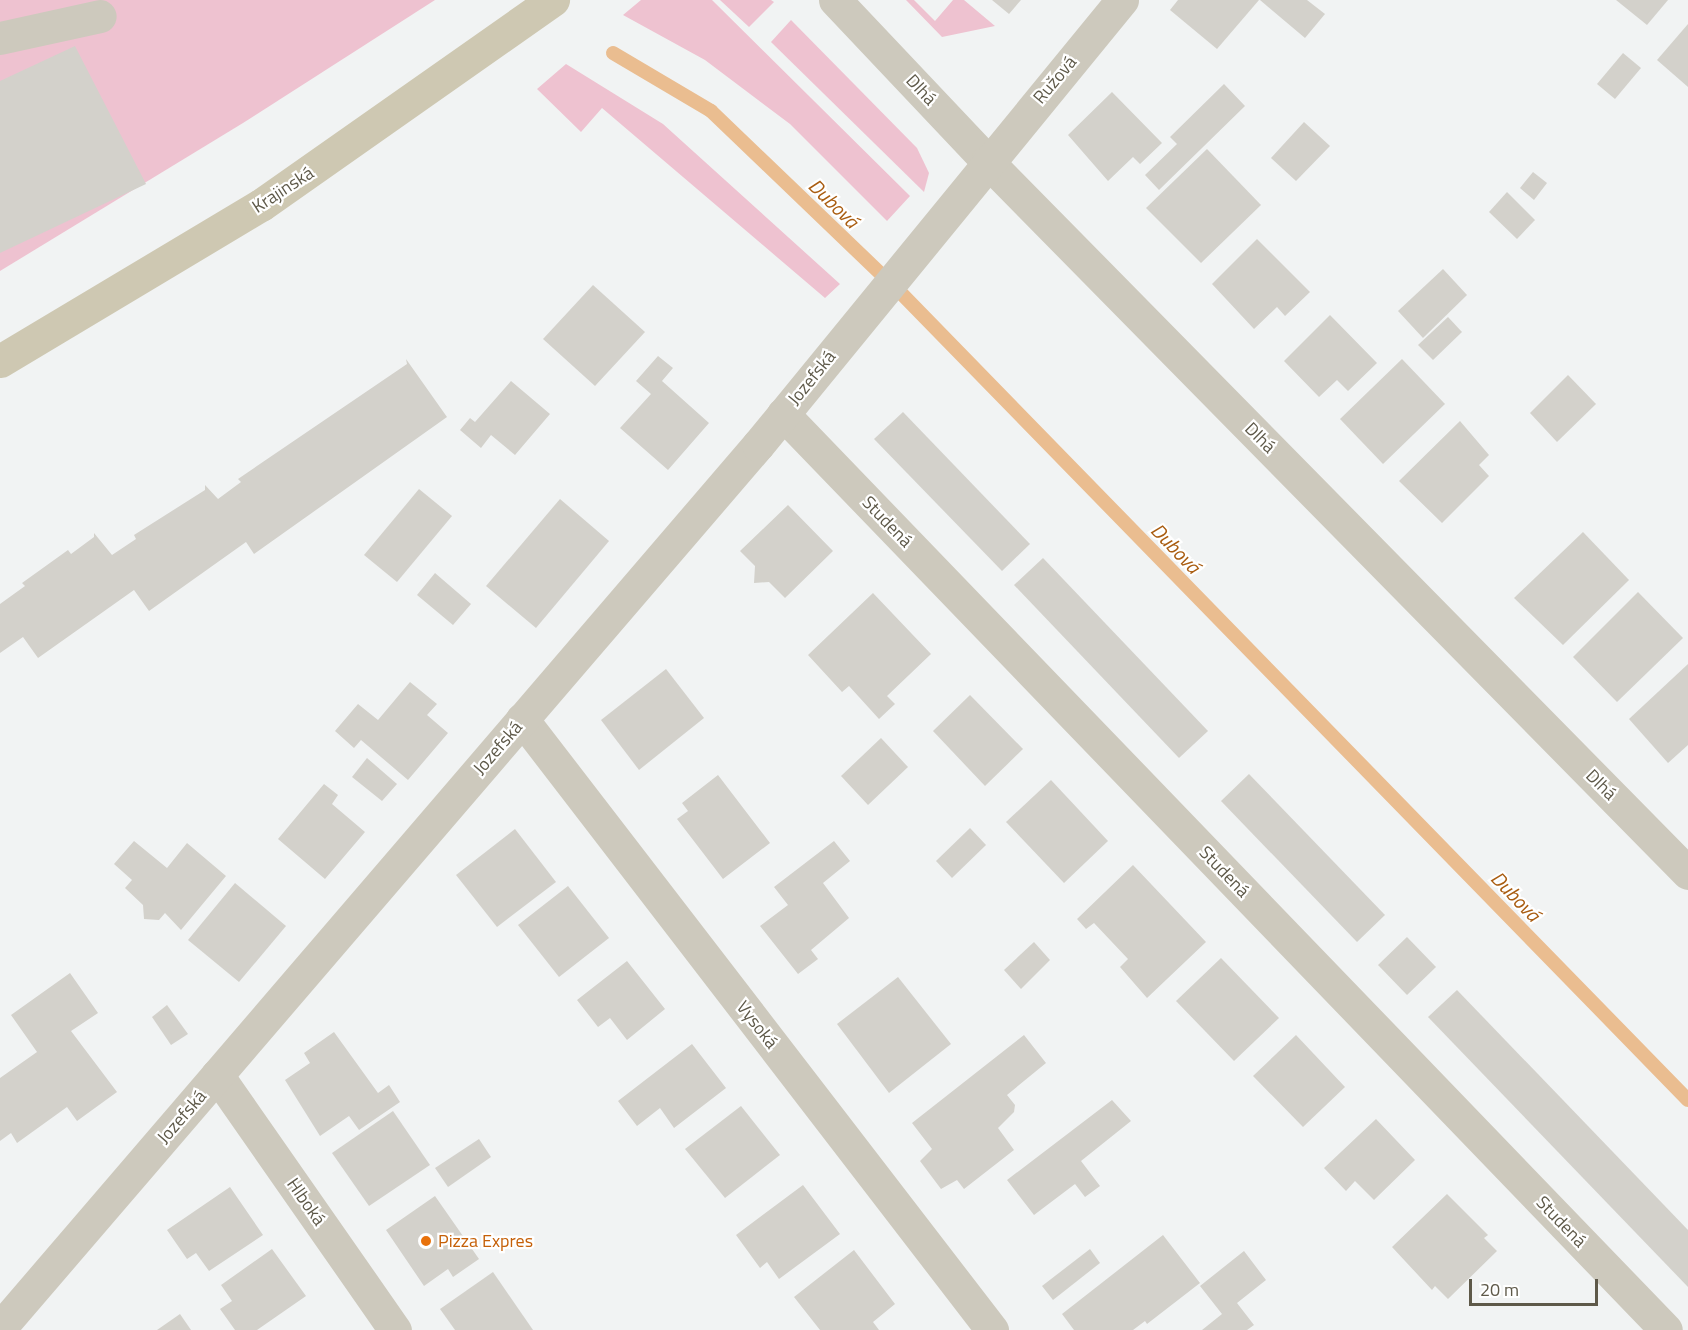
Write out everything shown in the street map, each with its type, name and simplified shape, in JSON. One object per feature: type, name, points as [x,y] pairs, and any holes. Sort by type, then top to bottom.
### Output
[{"type":"main road","name":"Krajinská","points":[[0,361],[261,205],[553,0]]},
{"type":"street","name":"Dlhá","points":[[835,0],[987,161],[1688,873]]},
{"type":"street","name":"Ružová","points":[[987,161],[1122,0]]},
{"type":"street","points":[[0,38],[100,16]]},
{"type":"street","name":"Jozefská","points":[[0,1328],[783,414],[987,161]]},
{"type":"street","name":"Studená","points":[[783,414],[1666,1330]]},
{"type":"street","name":"Vysoká","points":[[522,719],[992,1330]]},
{"type":"street","name":"Hlboká","points":[[218,1075],[395,1330]]},
{"type":"shaded area","points":[[0,0],[435,0],[243,123],[0,271]]},
{"type":"shaded area","points":[[641,0],[712,0],[910,196],[887,221],[790,124],[705,60],[623,15]]},
{"type":"shaded area","points":[[720,0],[771,0],[774,2],[749,27]]},
{"type":"shaded area","points":[[906,0],[914,0],[935,21],[953,0],[964,0],[995,26],[942,37]]},
{"type":"shaded area","points":[[791,20],[917,148],[929,173],[924,192],[771,42]]},
{"type":"shaded area","points":[[566,64],[663,124],[840,284],[825,298],[602,108],[581,132],[537,89]]},
{"type":"building","points":[[992,0],[1021,0],[1009,14]]},
{"type":"building","points":[[1178,0],[1259,0],[1217,49],[1170,10]]},
{"type":"building","points":[[1260,0],[1307,0],[1325,14],[1305,38]]},
{"type":"building","points":[[1616,0],[1668,0],[1647,25]]},
{"type":"building","points":[[1688,24],[1688,87],[1657,60]]},
{"type":"building","points":[[75,46],[146,184],[0,253],[0,81]]},
{"type":"building","points":[[1623,53],[1641,68],[1615,99],[1597,84]]},
{"type":"building","points":[[1224,84],[1245,106],[1159,190],[1145,175],[1177,144],[1170,137]]},
{"type":"building","points":[[1112,92],[1162,143],[1140,164],[1133,157],[1108,181],[1068,135]]},
{"type":"building","points":[[1304,122],[1330,146],[1296,181],[1271,158]]},
{"type":"building","points":[[1207,149],[1261,205],[1201,263],[1146,208]]},
{"type":"building","points":[[1533,172],[1547,183],[1534,200],[1520,188]]},
{"type":"building","points":[[1507,192],[1535,220],[1517,239],[1489,212]]},
{"type":"building","points":[[1257,239],[1310,292],[1285,316],[1277,307],[1254,329],[1212,284]]},
{"type":"building","points":[[1443,269],[1467,295],[1423,338],[1398,311]]},
{"type":"building","points":[[593,285],[645,332],[595,386],[543,339]]},
{"type":"building","points":[[1330,315],[1377,363],[1348,391],[1337,380],[1319,397],[1284,361]]},
{"type":"building","points":[[1448,317],[1462,332],[1433,360],[1418,345]]},
{"type":"building","points":[[658,356],[673,368],[662,381],[709,423],[668,470],[620,428],[651,394],[636,381]]},
{"type":"building","points":[[406,359],[447,417],[254,554],[246,542],[149,611],[134,590],[38,658],[23,637],[0,653],[0,604],[25,586],[22,583],[68,550],[71,554],[94,537],[94,533],[112,555],[136,539],[134,535],[205,490],[205,485],[218,499],[241,482],[238,479],[407,364]]},
{"type":"building","points":[[1402,359],[1445,404],[1383,464],[1340,419]]},
{"type":"building","points":[[1568,375],[1596,404],[1557,442],[1530,413]]},
{"type":"building","points":[[511,381],[550,414],[515,455],[491,435],[481,448],[460,430],[470,418],[475,422]]},
{"type":"building","points":[[903,412],[1030,544],[1002,571],[874,439]]},
{"type":"building","points":[[1460,421],[1489,455],[1479,465],[1489,476],[1442,523],[1399,481]]},
{"type":"building","points":[[419,489],[452,516],[397,582],[364,555]]},
{"type":"building","points":[[560,499],[609,541],[536,628],[486,586]]},
{"type":"building","points":[[788,505],[833,551],[785,598],[769,582],[754,583],[755,566],[740,551]]},
{"type":"building","points":[[1583,532],[1629,580],[1563,645],[1514,598]]},
{"type":"building","points":[[1043,558],[1208,731],[1179,758],[1014,585]]},
{"type":"building","points":[[435,573],[471,604],[453,625],[417,595]]},
{"type":"building","points":[[1638,592],[1683,638],[1617,702],[1573,657]]},
{"type":"building","points":[[873,593],[931,654],[887,696],[895,704],[879,719],[849,686],[842,692],[808,655]]},
{"type":"building","points":[[1688,664],[1688,745],[1668,763],[1629,719]]},
{"type":"building","points":[[666,669],[704,718],[639,770],[601,720]]},
{"type":"building","points":[[410,682],[437,704],[427,715],[448,733],[408,780],[361,740],[354,748],[335,731],[358,704],[378,720]]},
{"type":"building","points":[[970,695],[1023,749],[985,786],[933,731]]},
{"type":"building","points":[[881,738],[908,767],[868,805],[841,776]]},
{"type":"building","points":[[367,758],[397,784],[382,801],[352,777]]},
{"type":"building","points":[[1249,774],[1385,915],[1357,942],[1221,801]]},
{"type":"building","points":[[718,775],[770,843],[723,879],[677,819],[688,811],[682,803]]},
{"type":"building","points":[[1051,780],[1108,841],[1064,883],[1006,822]]},
{"type":"building","points":[[324,784],[338,795],[332,804],[365,832],[325,879],[278,839]]},
{"type":"building","points":[[970,828],[986,845],[952,878],[936,861]]},
{"type":"building","points":[[515,829],[556,882],[497,927],[456,875]]},
{"type":"building","points":[[134,841],[167,868],[187,843],[226,876],[181,930],[165,913],[159,920],[144,919],[143,905],[125,888],[132,880],[114,864]]},
{"type":"building","points":[[834,841],[850,861],[823,883],[849,918],[811,950],[818,959],[798,974],[760,926],[788,905],[774,887]]},
{"type":"building","points":[[1133,865],[1206,942],[1147,998],[1120,967],[1128,959],[1094,923],[1086,929],[1077,919]]},
{"type":"building","points":[[235,883],[286,926],[239,982],[188,940]]},
{"type":"building","points":[[568,886],[609,938],[559,977],[518,925]]},
{"type":"building","points":[[1407,937],[1436,967],[1407,995],[1378,965]]},
{"type":"building","points":[[1034,942],[1050,960],[1021,989],[1004,970]]},
{"type":"building","points":[[1221,958],[1279,1018],[1234,1061],[1176,1001]]},
{"type":"building","points":[[627,961],[665,1009],[627,1040],[610,1018],[598,1027],[577,1000]]},
{"type":"building","points":[[70,973],[98,1013],[71,1031],[117,1092],[77,1121],[67,1107],[17,1143],[11,1133],[0,1141],[0,1078],[37,1052],[11,1015]]},
{"type":"building","points":[[898,977],[951,1044],[889,1093],[837,1024]]},
{"type":"building","points":[[1457,990],[1688,1230],[1688,1287],[1428,1017]]},
{"type":"building","points":[[167,1005],[188,1034],[171,1045],[152,1017]]},
{"type":"building","points":[[334,1032],[378,1093],[389,1085],[400,1102],[359,1130],[349,1116],[320,1136],[285,1080],[310,1063],[304,1053]]},
{"type":"building","points":[[1024,1035],[1046,1063],[1007,1095],[1015,1105],[1014,1112],[998,1128],[1014,1150],[964,1189],[957,1180],[941,1189],[920,1161],[932,1149],[912,1123]]},
{"type":"building","points":[[1296,1035],[1345,1087],[1303,1127],[1253,1076]]},
{"type":"building","points":[[692,1044],[726,1088],[674,1128],[660,1108],[637,1126],[618,1101]]},
{"type":"building","points":[[1112,1100],[1131,1121],[1081,1161],[1100,1186],[1085,1197],[1075,1184],[1034,1215],[1007,1180]]},
{"type":"building","points":[[741,1106],[780,1155],[725,1198],[685,1149]]},
{"type":"building","points":[[393,1111],[430,1165],[369,1206],[332,1153]]},
{"type":"building","points":[[1376,1119],[1415,1160],[1374,1200],[1355,1181],[1346,1191],[1324,1168]]},
{"type":"building","points":[[479,1139],[491,1157],[448,1187],[435,1168]]},
{"type":"building","points":[[803,1185],[840,1234],[779,1279],[767,1262],[760,1268],[736,1235]]},
{"type":"building","points":[[230,1187],[263,1235],[209,1271],[196,1253],[187,1259],[167,1230]]},
{"type":"building","points":[[1447,1194],[1488,1235],[1484,1238],[1497,1251],[1448,1299],[1435,1286],[1432,1290],[1392,1247]]},
{"type":"building","points":[[435,1196],[479,1259],[453,1277],[448,1269],[424,1286],[386,1230]]},
{"type":"building","points":[[1163,1235],[1200,1283],[1147,1324],[1145,1321],[1133,1330],[1074,1330],[1062,1314]]},
{"type":"building","points":[[272,1249],[306,1296],[257,1330],[235,1330],[220,1309],[232,1301],[221,1285]]},
{"type":"building","points":[[1090,1249],[1100,1263],[1053,1300],[1042,1286]]},
{"type":"building","points":[[854,1250],[895,1304],[873,1322],[879,1330],[820,1330],[794,1297]]},
{"type":"building","points":[[1244,1251],[1266,1280],[1237,1303],[1254,1325],[1247,1330],[1202,1330],[1222,1314],[1200,1286]]},
{"type":"building","points":[[493,1272],[533,1330],[455,1330],[440,1309]]},
{"type":"building","points":[[180,1314],[191,1330],[157,1330]]},
{"type":"waterway","name":"Dubová","points":[[613,53],[711,111],[899,291],[1688,1100]]},
{"type":"place","name":"Pizza Expres","points":[[426,1241]]}]
